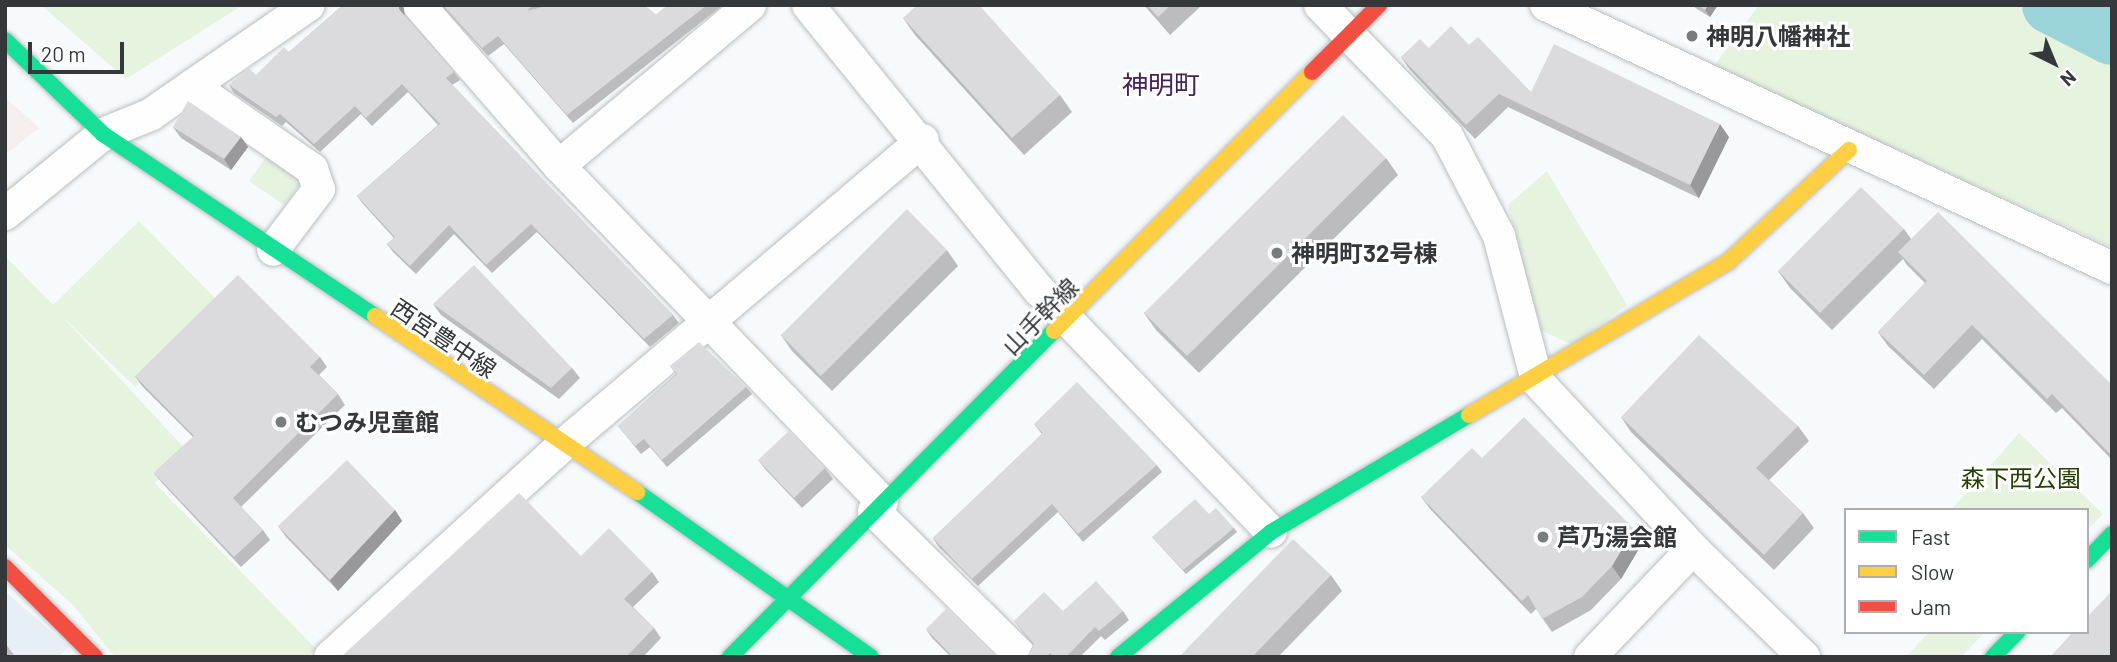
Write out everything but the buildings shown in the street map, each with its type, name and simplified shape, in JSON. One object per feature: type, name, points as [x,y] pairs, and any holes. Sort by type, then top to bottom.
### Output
[{"type":"street","points":[[5,214],[103,134],[150,115],[309,5]]},
{"type":"street","points":[[419,5],[559,166],[709,322],[878,507],[1022,657]]},
{"type":"street","points":[[559,166],[750,5]]},
{"type":"street","points":[[808,5],[923,140],[1069,321],[1271,532]]},
{"type":"street","points":[[1320,5],[1447,135],[1499,236],[1537,381],[1693,550],[1804,657]]},
{"type":"street","name":"山手幹線","points":[[730,657],[878,507],[1069,321],[1379,5]]},
{"type":"street","points":[[1546,5],[1849,150],[2112,268]]},
{"type":"street","name":"西宮豊中線","points":[[5,40],[103,134],[871,657]]},
{"type":"street","points":[[192,86],[312,169],[319,189],[273,250]]},
{"type":"street","points":[[330,657],[562,446],[923,140]]},
{"type":"street","points":[[1118,657],[1271,532],[1537,381],[1728,262],[1849,150]]},
{"type":"street","points":[[2089,558],[2112,534]]},
{"type":"street","points":[[1590,657],[1693,550]]},
{"type":"street","points":[[5,567],[95,657]]},
{"type":"street","points":[[1993,657],[2015,634]]},
{"type":"shaded area","points":[[5,97],[39,128],[5,155]]},
{"type":"shaded area","points":[[5,591],[69,647],[59,657],[5,657]]},
{"type":"green space","points":[[41,5],[243,5],[126,79]]},
{"type":"green space","points":[[1759,5],[2017,5],[2112,51],[2112,247],[1713,67]]},
{"type":"green space","points":[[266,157],[301,182],[284,205],[249,181]]},
{"type":"green space","points":[[1547,171],[1627,305],[1573,345],[1538,329],[1508,205]]},
{"type":"green space","points":[[139,221],[220,303],[135,387],[60,314],[188,452],[155,483],[316,649],[307,657],[115,657],[72,604],[5,545],[5,256],[53,305]]},
{"type":"green space","name":"森下西公園","points":[[2019,433],[2103,514],[2089,528],[2089,508],[1953,508]]},
{"type":"green space","points":[[1927,634],[1983,634],[1961,657],[1906,657]]},
{"type":"waterway","points":[[2051,5],[2112,36]]},
{"type":"traffic: fast","points":[[5,40],[103,134],[375,316]]},
{"type":"traffic: fast","points":[[730,657],[1054,331]]},
{"type":"traffic: fast","points":[[1118,657],[1271,532],[1469,415]]},
{"type":"traffic: fast","points":[[637,492],[871,657]]},
{"type":"traffic: fast","points":[[2089,558],[2112,534]]},
{"type":"traffic: fast","points":[[1993,657],[2015,634]]},
{"type":"traffic: slow","points":[[1054,331],[1312,72]]},
{"type":"traffic: slow","points":[[1469,415],[1728,262],[1849,150]]},
{"type":"traffic: slow","points":[[375,316],[637,492]]},
{"type":"traffic: jam","points":[[1312,72],[1379,5]]},
{"type":"traffic: jam","points":[[5,567],[95,657]]},
{"type":"place","name":"神明八幡神社","points":[[1692,36]]},
{"type":"place","name":"神明町32号棟","points":[[1277,253]]},
{"type":"place","name":"むつみ児童館","points":[[281,422]]},
{"type":"place","name":"芦乃湯会館","points":[[1543,537]]},
{"type":"district","name":"神明町","points":[[1161,84]]}]
